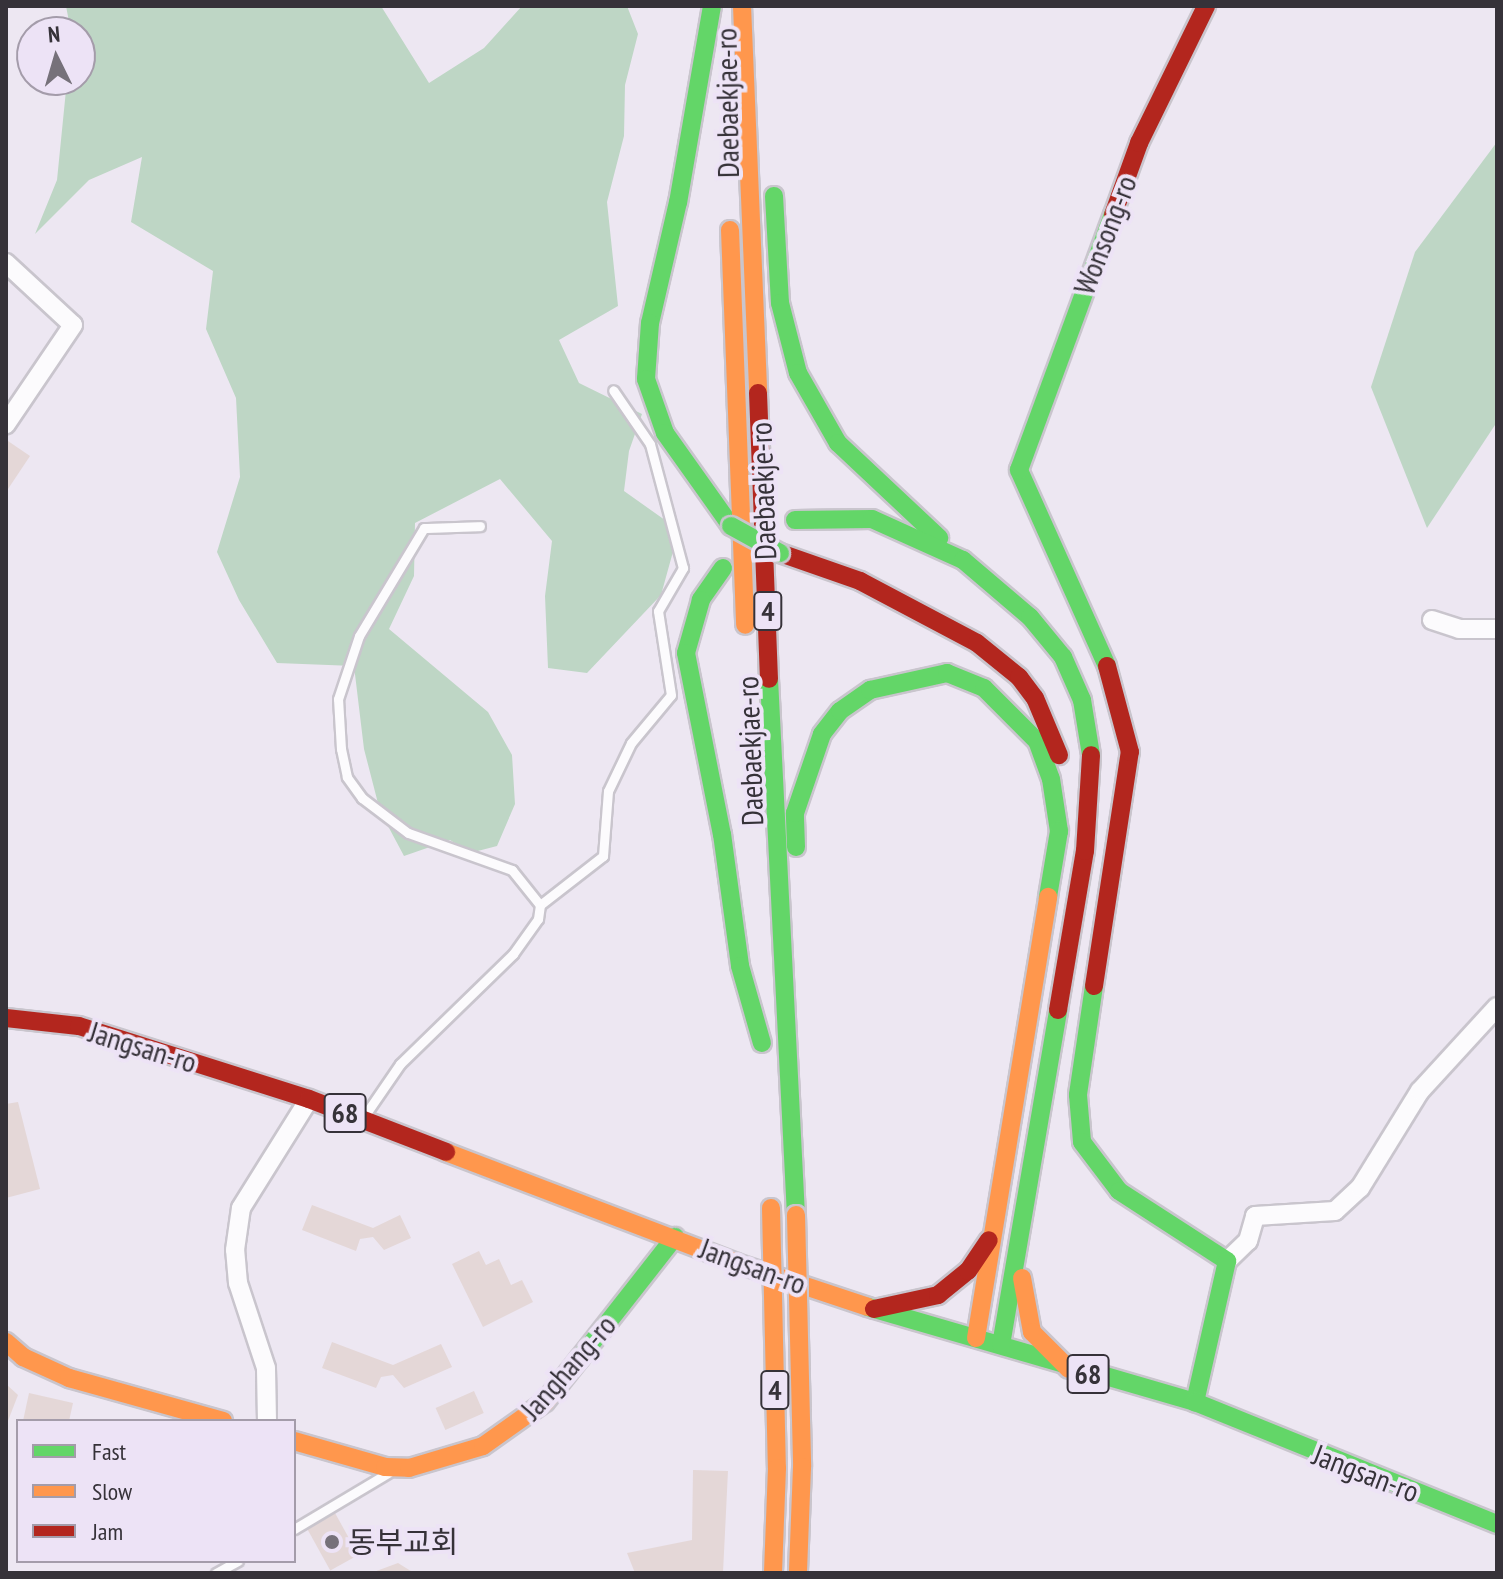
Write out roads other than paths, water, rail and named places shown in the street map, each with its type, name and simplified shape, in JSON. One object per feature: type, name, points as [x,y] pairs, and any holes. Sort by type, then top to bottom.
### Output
[{"type":"main road","points":[[712,6],[678,202],[650,323],[646,379],[665,433],[731,526],[780,553],[897,599],[977,643],[1019,677],[1049,723],[1067,784],[976,1338]]},
{"type":"main road","name":"Daebaekjae-ro","points":[[725,6],[746,645]]},
{"type":"main road","name":"Daebaekje-ro","points":[[742,6],[783,1025],[796,1215],[802,1467],[798,1573]]},
{"type":"main road","points":[[753,6],[766,66]]},
{"type":"main road","name":"Wonsong-ro","points":[[1206,6],[1139,143],[1019,470],[1045,538],[1109,669],[1130,752],[1078,1095],[1082,1142],[1119,1191],[1227,1261]]},
{"type":"main road","points":[[773,177],[780,303],[798,373],[838,443],[963,560],[1030,617],[1063,657],[1082,700],[1091,748],[1085,851],[1001,1345]]},
{"type":"main road","points":[[795,520],[872,519],[963,560]]},
{"type":"main road","points":[[723,568],[701,600],[686,653],[689,688],[719,822],[740,966],[762,1051],[758,948]]},
{"type":"main road","points":[[783,1025],[798,960],[795,813],[822,734],[840,711],[870,690],[906,678],[947,673],[984,688],[1037,741],[1051,779],[1059,831]]},
{"type":"main road","name":"Jangsan-ro","points":[[6,1018],[79,1026],[309,1099],[874,1309],[1001,1345],[1069,1369],[1195,1402],[1497,1524]]},
{"type":"main road","name":"4","points":[[771,1200],[777,1468],[773,1573]]},
{"type":"main road","points":[[874,1309],[938,1295],[968,1271],[993,1233]]},
{"type":"main road","name":"Janghang-ro","points":[[296,1442],[398,1467],[431,1464],[483,1446],[525,1421],[675,1237]]},
{"type":"main road","points":[[1020,1242],[1024,1299],[1032,1332],[1069,1369]]},
{"type":"main road","points":[[1195,1402],[1227,1261]]},
{"type":"main road","points":[[6,1342],[23,1357],[69,1378],[216,1419]]},
{"type":"street","points":[[6,263],[73,325],[6,424]]},
{"type":"street","points":[[1432,620],[1459,629],[1497,629]]},
{"type":"street","points":[[1227,1261],[1248,1241],[1255,1216],[1335,1211],[1360,1188],[1420,1091],[1497,1007]]},
{"type":"street","points":[[267,1419],[266,1368],[238,1283],[235,1250],[241,1208],[309,1099]]},
{"type":"lane","points":[[363,1120],[371,1100],[400,1064],[530,937],[540,905],[603,856],[608,791],[631,743],[671,695],[658,611],[683,568],[650,444],[613,390]]},
{"type":"lane","points":[[480,526],[424,528],[359,636],[338,699],[341,749],[347,777],[362,798],[397,826],[512,870],[540,905]]},
{"type":"lane","points":[[296,1528],[398,1467]]},
{"type":"lane","points":[[216,1573],[234,1563]]},
{"type":"place","name":"동부교회","points":[[332,1542]]}]
